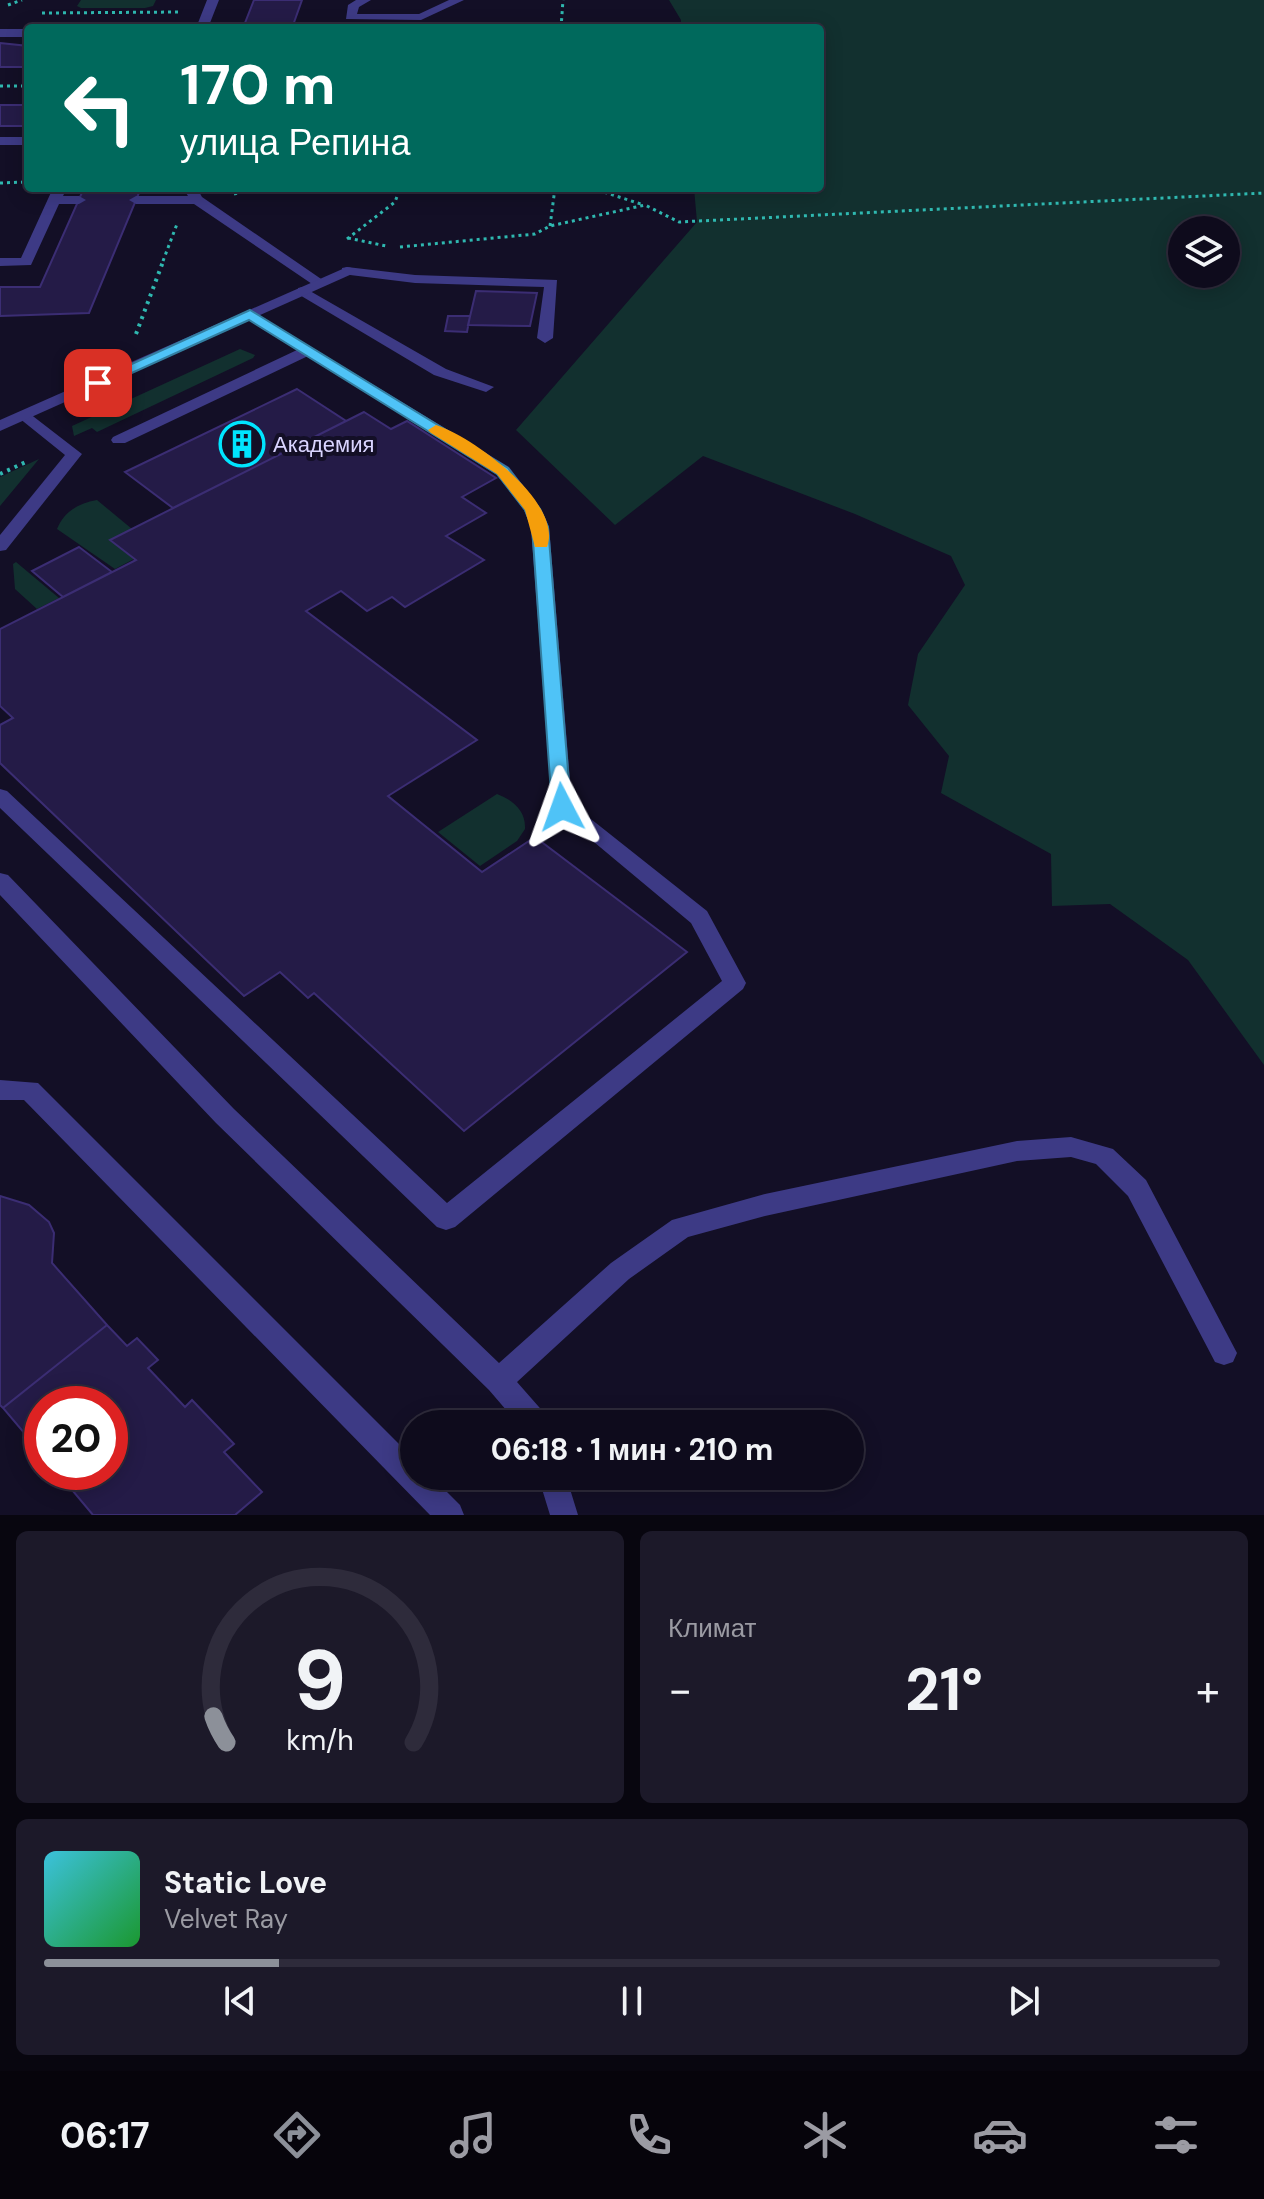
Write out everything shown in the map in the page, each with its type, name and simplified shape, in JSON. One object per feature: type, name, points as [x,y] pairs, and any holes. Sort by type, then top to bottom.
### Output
[{"type":"street","points":[[365,0],[354,5],[350,17],[421,17],[458,0]]},
{"type":"street","points":[[0,33],[24,33]]},
{"type":"street","points":[[0,141],[24,141]]},
{"type":"street","points":[[0,262],[26,262],[58,194],[79,200]]},
{"type":"street","points":[[136,200],[191,196],[320,283]]},
{"type":"street","points":[[0,426],[347,271],[415,279],[552,283],[545,338]]},
{"type":"street","points":[[303,291],[440,372],[486,387]]},
{"type":"street","points":[[0,796],[446,1219],[735,983],[699,917],[562,807],[540,527],[532,509],[503,471],[250,314]]},
{"type":"street","points":[[119,440],[309,350]]},
{"type":"street","points":[[0,546],[74,454],[25,415]]},
{"type":"street","points":[[0,881],[225,1116],[499,1381],[524,1410]]},
{"type":"street","points":[[0,1090],[30,1090],[450,1515]]},
{"type":"street","points":[[499,1381],[620,1271],[681,1228],[765,1205],[1017,1151],[1071,1147],[1104,1156],[1137,1188],[1224,1353]]},
{"type":"street","points":[[556,1490],[564,1515]]},
{"type":"path","points":[[561,24],[563,0]]},
{"type":"path","points":[[30,13],[211,6]]},
{"type":"path","points":[[0,86],[24,86]]},
{"type":"path","points":[[0,183],[24,182]]},
{"type":"path","points":[[550,226],[554,192]]},
{"type":"path","points":[[604,192],[645,205],[679,222],[1264,193]]},
{"type":"path","points":[[122,372],[191,196]]},
{"type":"path","points":[[348,238],[415,248],[535,234],[550,226],[645,205]]},
{"type":"green space","points":[[81,0],[156,0],[153,6],[145,8],[81,8],[77,6]]},
{"type":"green space","points":[[669,0],[1264,0],[1264,1065],[1188,960],[1110,904],[1052,906],[1051,854],[941,793],[949,756],[908,705],[918,654],[965,585],[951,556],[855,514],[703,456],[615,525],[516,430],[697,222],[694,192],[824,192],[824,24],[681,24]]},
{"type":"green space","points":[[240,349],[255,355],[97,432],[92,428],[74,436],[72,426]]},
{"type":"green space","points":[[39,459],[0,506],[0,477]]},
{"type":"green space","points":[[97,500],[132,529],[110,540],[134,559],[115,569],[57,529],[72,509]]},
{"type":"green space","points":[[16,562],[59,598],[37,609],[15,589],[13,564]]},
{"type":"green space","points":[[497,794],[517,807],[525,829],[517,841],[480,866],[438,832]]},
{"type":"building","points":[[254,0],[302,0],[293,24],[245,24]]},
{"type":"building","points":[[0,43],[24,46],[24,67],[0,67]]},
{"type":"building","points":[[24,102],[24,126],[0,126],[0,105],[23,105]]},
{"type":"building","points":[[82,192],[139,192],[89,313],[0,316],[0,287],[40,287]]},
{"type":"building","points":[[476,291],[537,293],[530,326],[468,325]]},
{"type":"building","points":[[448,316],[470,316],[467,332],[445,331]]},
{"type":"building","name":"Академия","points":[[297,389],[346,421],[173,508],[125,472]]},
{"type":"building","points":[[364,412],[391,429],[407,421],[496,478],[462,497],[486,513],[446,536],[484,560],[405,607],[392,597],[367,611],[341,591],[306,611],[477,740],[388,796],[482,872],[535,837],[687,952],[464,1131],[314,993],[308,998],[280,972],[244,996],[0,763],[0,725],[13,718],[0,706],[0,629],[136,560],[110,540]]},
{"type":"building","points":[[79,547],[112,572],[63,597],[32,571]]},
{"type":"building","points":[[0,1196],[29,1205],[49,1222],[54,1233],[52,1263],[107,1325],[31,1386],[24,1386],[24,1391],[3,1408],[0,1405]]},
{"type":"building","points":[[107,1325],[127,1346],[137,1338],[158,1360],[148,1368],[185,1407],[192,1400],[234,1444],[224,1452],[262,1492],[235,1515],[93,1515],[72,1490],[128,1490],[128,1386],[31,1386]]},
{"type":"building","points":[[24,1391],[24,1433],[3,1408]]},
{"type":"slow traffic","points":[[436,430],[503,471],[532,509],[540,527],[541,543]]},
{"type":"place","name":"Академия","points":[[242,444]]},
{"type":"route","points":[[98,383],[250,314],[503,471],[532,509],[540,527],[562,807]]}]
